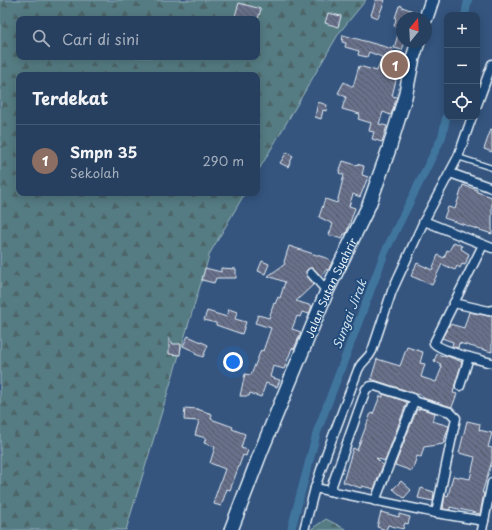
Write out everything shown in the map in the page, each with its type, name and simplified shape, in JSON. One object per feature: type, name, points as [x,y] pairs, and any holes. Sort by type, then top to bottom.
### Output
[{"type":"main road","points":[[428,12],[432,0]]},
{"type":"main road","name":"Jalan Sutan Syahrir","points":[[232,530],[262,449],[327,291],[368,205],[389,148],[405,97],[416,48]]},
{"type":"street","points":[[480,96],[492,64]]},
{"type":"street","points":[[304,530],[326,452],[358,370],[362,362],[368,358],[372,351],[392,291],[424,221],[458,157],[471,120]]},
{"type":"street","points":[[450,173],[492,188]]},
{"type":"street","points":[[424,221],[492,248]]},
{"type":"street","points":[[483,245],[434,343],[436,346],[492,363]]},
{"type":"street","points":[[311,273],[327,291]]},
{"type":"street","points":[[454,303],[489,311],[492,310]]},
{"type":"street","points":[[460,386],[469,357]]},
{"type":"street","points":[[330,491],[366,388],[375,386],[412,398],[414,401],[450,412],[456,418],[436,513]]},
{"type":"street","points":[[375,501],[414,401]]},
{"type":"street","points":[[482,530],[492,483]]},
{"type":"street","points":[[315,488],[436,513],[484,521]]},
{"type":"lane","points":[[458,157],[492,168]]},
{"type":"green space","points":[[0,0],[366,0],[339,33],[260,168],[260,72],[16,72],[16,196],[243,196],[210,253],[126,530],[0,530]]},
{"type":"green space","points":[[326,519],[347,530],[310,530]]},
{"type":"building","points":[[376,0],[385,0],[378,18],[371,15]]},
{"type":"building","points":[[239,3],[261,9],[259,16],[235,16]]},
{"type":"building","points":[[401,5],[402,7],[416,12],[397,12]]},
{"type":"building","points":[[328,13],[341,16],[338,27],[325,23]]},
{"type":"building","points":[[343,35],[393,49],[389,60],[393,62],[388,75],[397,76],[392,96],[397,97],[391,115],[383,112],[379,124],[387,126],[382,142],[372,139],[374,132],[369,131],[371,123],[358,119],[360,114],[342,109],[346,97],[338,93],[344,82],[353,87],[359,66],[377,71],[382,57],[369,52],[367,57],[358,55],[359,51],[345,47],[346,43],[342,42]]},
{"type":"building","points":[[396,41],[396,48],[403,48],[402,50],[394,48]]},
{"type":"building","points":[[318,102],[327,105],[326,111],[323,110],[321,119],[315,117]]},
{"type":"building","points":[[492,129],[492,152],[484,149]]},
{"type":"building","points":[[287,152],[293,156],[288,167],[280,163]]},
{"type":"building","points":[[343,161],[364,166],[362,175],[368,177],[360,197],[353,194],[349,206],[355,208],[346,234],[344,234],[342,239],[329,235],[333,224],[319,217],[325,199],[337,203],[344,175],[339,173]]},
{"type":"building","points":[[463,185],[492,197],[492,234],[444,218],[448,207],[455,209]]},
{"type":"building","points":[[454,242],[462,246],[461,249],[469,254],[465,265],[462,264],[460,268],[457,266],[455,270],[442,264],[432,285],[411,276],[417,263],[432,270],[438,255],[444,258],[447,250],[449,251]]},
{"type":"building","points":[[289,246],[329,259],[332,262],[328,271],[327,269],[321,276],[313,268],[306,271],[307,276],[314,284],[296,301],[312,306],[309,314],[302,312],[300,317],[297,316],[292,329],[301,332],[294,349],[292,348],[284,369],[273,366],[270,377],[280,380],[277,387],[266,383],[261,397],[250,393],[249,396],[240,396],[245,374],[251,375],[261,350],[263,351],[271,328],[255,323],[258,315],[269,318],[274,303],[275,304],[278,297],[280,298],[285,282],[268,276],[285,264],[284,262]]},
{"type":"building","points":[[262,261],[269,264],[265,274],[258,271]]},
{"type":"building","points":[[205,268],[221,272],[221,268],[236,269],[236,278],[216,278],[214,283],[202,280]]},
{"type":"building","points":[[229,309],[237,312],[235,319],[246,322],[242,334],[216,325],[216,323],[204,320],[207,311],[227,317]]},
{"type":"building","points":[[469,312],[492,316],[492,352],[459,343],[458,348],[452,346],[453,342],[442,338],[450,324],[464,328]]},
{"type":"building","points":[[188,336],[208,345],[203,357],[195,354],[196,352],[183,346]]},
{"type":"building","points":[[169,338],[173,344],[181,344],[180,355],[169,354]]},
{"type":"building","points":[[407,347],[423,352],[420,363],[425,364],[421,377],[436,382],[442,367],[440,366],[441,364],[434,361],[437,354],[462,362],[453,393],[457,394],[452,407],[371,379],[377,359],[400,366]]},
{"type":"building","points":[[383,394],[407,402],[385,461],[376,458],[383,465],[374,489],[362,486],[361,488],[343,482],[353,448],[357,450],[371,413],[373,414],[380,396],[383,397]]},
{"type":"building","points":[[185,408],[197,409],[212,414],[211,419],[233,427],[232,429],[245,434],[241,448],[248,450],[246,456],[243,455],[230,490],[227,489],[221,506],[214,504],[214,500],[225,469],[210,463],[215,447],[204,443],[206,438],[195,435],[199,421],[184,420]]},
{"type":"building","points":[[419,408],[435,413],[432,421],[449,426],[443,444],[424,447],[421,457],[417,456],[412,471],[395,465],[417,409],[419,410]]},
{"type":"building","points":[[467,421],[480,424],[479,430],[492,433],[488,447],[492,448],[492,461],[482,493],[484,493],[480,514],[450,507],[450,510],[443,509],[445,495],[448,496],[453,476],[470,479],[475,457],[459,453]]},
{"type":"building","points":[[401,481],[411,490],[404,498],[393,489]]},
{"type":"building","points":[[421,488],[434,492],[433,501],[418,498]]},
{"type":"building","points":[[381,512],[399,517],[399,514],[410,517],[408,524],[405,523],[403,529],[388,525],[386,530],[377,527]]},
{"type":"waterway","name":"Sungai Jirak","points":[[466,12],[468,0]]},
{"type":"waterway","name":"Sungai Jirak","points":[[291,530],[317,432],[385,252],[442,137],[446,120]]},
{"type":"place","name":"Smpn 35","points":[[395,65]]}]
